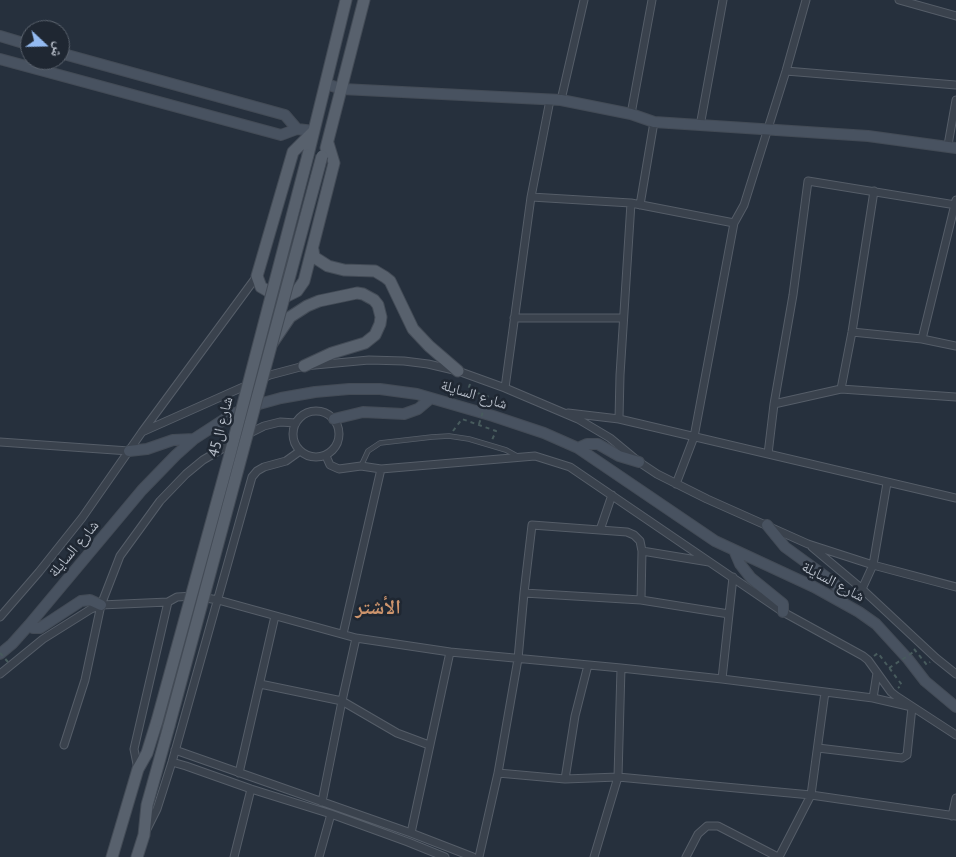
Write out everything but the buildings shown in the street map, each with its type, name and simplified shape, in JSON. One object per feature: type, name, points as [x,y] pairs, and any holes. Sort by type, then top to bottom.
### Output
[{"type":"main road","name":"شارع ال45","points":[[112,857],[138,769],[147,753],[157,721],[308,155],[346,0]]},
{"type":"main road","name":"شارع ال45","points":[[138,857],[144,835],[147,804],[322,156],[328,143],[364,0]]},
{"type":"main road","points":[[0,36],[20,41]]},
{"type":"main road","points":[[70,56],[285,115],[297,129]]},
{"type":"main road","points":[[0,59],[280,135],[297,129],[314,131]]},
{"type":"main road","points":[[326,84],[342,89],[561,100],[631,114],[654,122],[868,136],[952,147]]},
{"type":"main road","points":[[314,131],[293,152],[257,276],[261,287],[273,294],[288,296],[297,291],[304,282],[334,163],[328,143]]},
{"type":"main road","points":[[313,250],[314,257],[336,269],[375,271],[390,281],[414,329],[429,346],[458,371]]},
{"type":"main road","points":[[270,348],[290,317],[307,306],[318,301],[357,293],[374,300],[378,305],[381,318],[375,335],[364,343],[332,353],[304,366]]},
{"type":"main road","name":"شارع السايلة","points":[[0,653],[12,644],[29,625],[142,490],[194,439],[232,415],[252,406],[281,398],[315,392],[380,389],[431,398],[494,416],[544,433],[578,448],[706,534],[734,550],[843,602],[876,624],[925,681],[956,707]]},
{"type":"main road","points":[[334,419],[363,412],[404,414],[418,409],[431,398]]},
{"type":"main road","points":[[129,451],[147,449],[173,440],[194,439]]},
{"type":"main road","points":[[578,448],[587,444],[598,444],[618,456],[639,462]]},
{"type":"main road","points":[[767,525],[785,548],[833,582],[843,602]]},
{"type":"main road","points":[[734,550],[740,564],[751,578],[783,604],[782,612]]},
{"type":"main road","points":[[29,625],[33,628],[40,628],[81,601],[90,600],[101,605]]},
{"type":"street","points":[[561,100],[584,0]]},
{"type":"street","points":[[631,114],[652,0]]},
{"type":"street","points":[[700,126],[723,0]]},
{"type":"street","points":[[676,484],[694,437],[734,223],[744,205],[786,72],[806,0]]},
{"type":"street","points":[[899,0],[956,16]]},
{"type":"street","points":[[786,72],[956,85]]},
{"type":"street","points":[[505,388],[531,197],[550,100]]},
{"type":"street","points":[[952,147],[956,100]]},
{"type":"street","points":[[640,205],[654,122]]},
{"type":"street","points":[[768,454],[774,404],[793,295],[808,181],[956,203],[922,339]]},
{"type":"street","points":[[841,389],[874,191]]},
{"type":"street","points":[[531,197],[631,203],[734,223]]},
{"type":"street","points":[[620,419],[623,318],[631,203]]},
{"type":"street","points":[[0,616],[39,572],[82,518],[142,432],[257,276]]},
{"type":"street","points":[[514,318],[623,318]]},
{"type":"street","points":[[852,332],[922,339],[956,346]]},
{"type":"street","points":[[142,432],[270,375],[304,366],[369,360],[428,364],[458,371],[505,388],[578,419],[610,438],[639,462],[676,484],[808,544],[873,565],[956,587]]},
{"type":"street","points":[[774,404],[841,389],[956,397]]},
{"type":"street","points":[[323,412],[334,419],[338,425],[339,439],[332,452],[326,456],[312,457],[300,451],[296,446],[293,435],[296,423],[305,414],[323,412]]},
{"type":"street","points":[[560,412],[620,419],[956,498]]},
{"type":"street","points":[[64,745],[85,680],[101,605],[120,556],[160,501],[186,474],[203,460],[264,426],[280,422],[296,423]]},
{"type":"street","points":[[0,442],[129,451]]},
{"type":"street","points":[[144,835],[157,809],[172,762],[252,477],[264,467],[286,461],[300,451]]},
{"type":"street","points":[[326,456],[330,465],[334,468],[360,466],[381,469],[534,456],[570,467],[782,612],[868,660],[891,692],[956,735]]},
{"type":"street","points":[[343,634],[381,469]]},
{"type":"street","points":[[862,589],[873,565],[887,483]]},
{"type":"street","points":[[600,530],[612,495]]},
{"type":"street","points":[[479,857],[498,773],[518,660],[532,525],[627,532],[634,535],[640,541],[642,551],[641,600]]},
{"type":"street","points":[[808,544],[862,589],[936,658],[956,674]]},
{"type":"street","points":[[642,551],[712,563]]},
{"type":"street","points":[[722,679],[733,577]]},
{"type":"street","points":[[524,593],[641,600],[729,614]]},
{"type":"street","points":[[0,674],[42,639],[83,613],[101,605],[168,602],[177,598],[194,596],[218,600],[356,638],[518,660],[621,668],[722,679],[872,698],[912,707]]},
{"type":"street","points":[[138,769],[134,749],[168,602]]},
{"type":"street","points":[[239,773],[275,616]]},
{"type":"street","points":[[322,802],[356,638]]},
{"type":"street","points":[[412,833],[450,652]]},
{"type":"street","points":[[565,779],[575,716],[588,665]]},
{"type":"street","points":[[594,857],[618,777],[621,668]]},
{"type":"street","points":[[872,698],[877,673]]},
{"type":"street","points":[[260,684],[342,701],[397,733],[429,745]]},
{"type":"street","points":[[686,857],[698,834],[707,826],[718,826],[779,857],[811,795],[825,692]]},
{"type":"street","points":[[818,748],[902,758],[907,755],[912,707]]},
{"type":"street","points":[[175,750],[412,833],[473,857]]},
{"type":"street","points":[[172,762],[331,814],[445,857]]},
{"type":"street","points":[[498,773],[565,779],[618,777],[811,795],[954,816],[956,798]]},
{"type":"street","points":[[234,857],[251,789]]},
{"type":"street","points":[[319,857],[331,814]]},
{"type":"lane","points":[[360,466],[368,451],[380,443],[449,436],[490,445],[518,457]]},
{"type":"path","points":[[468,390],[502,401]]},
{"type":"path","points":[[479,424],[488,396]]},
{"type":"path","points":[[449,436],[462,419],[496,431],[490,445]]},
{"type":"path","points":[[889,668],[915,650]]},
{"type":"path","points":[[0,653],[8,662]]},
{"type":"path","points":[[878,653],[902,685]]},
{"type":"district","name":"الأشتر","points":[[378,608]]}]
